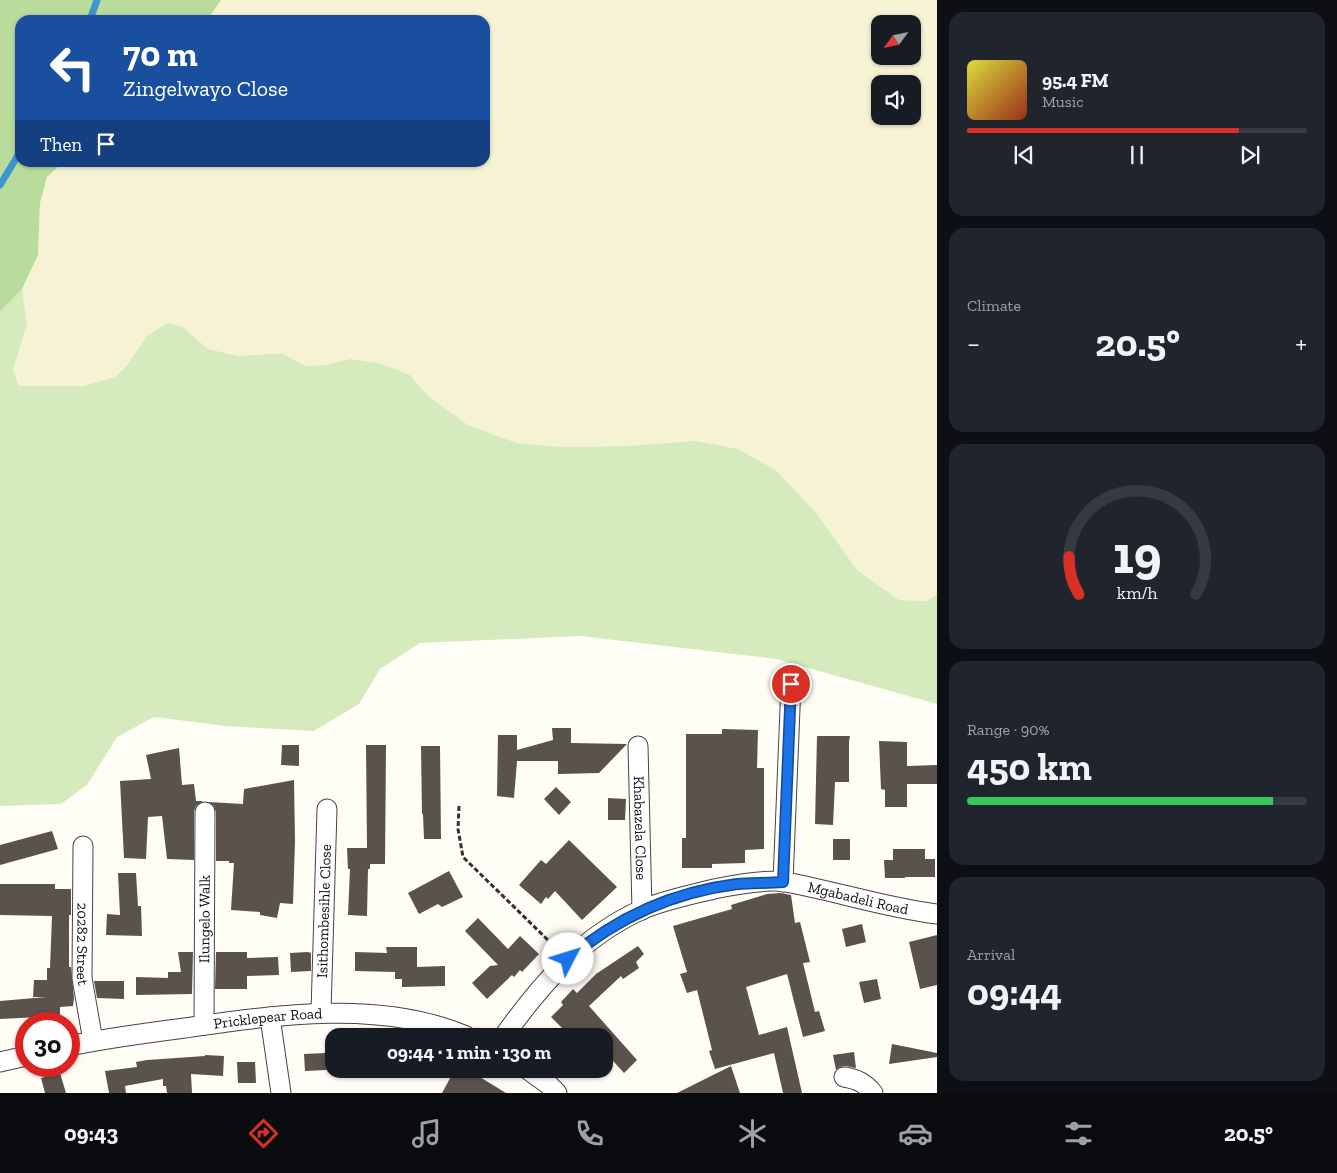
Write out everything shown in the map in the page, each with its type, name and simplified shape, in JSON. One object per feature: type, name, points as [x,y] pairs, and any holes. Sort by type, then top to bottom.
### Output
[{"type":"street","points":[[783,882],[791,684]]},
{"type":"street","name":"Khabazela Close","points":[[638,746],[642,910]]},
{"type":"street","name":"Isithombesihle Close","points":[[321,1012],[327,809]]},
{"type":"street","name":"Ilungelo Walk","points":[[204,812],[204,1025]]},
{"type":"street","name":"20282 Street","points":[[83,846],[82,978],[93,1041]]},
{"type":"street","name":"Mgabadeli Road","points":[[510,1028],[540,988],[585,944],[612,926],[642,910],[674,900],[737,884],[783,882],[884,905],[937,914]]},
{"type":"street","name":"Pricklepear Road","points":[[80,1044],[204,1025],[321,1012],[413,1020],[440,1028]]},
{"type":"street","points":[[270,1017],[281,1093]]},
{"type":"street","points":[[0,1062],[15,1059]]},
{"type":"street","points":[[844,1077],[864,1083],[873,1093]]},
{"type":"street","points":[[539,1078],[558,1093]]},
{"type":"path","points":[[459,806],[458,829],[463,856],[568,959]]},
{"type":"shaded area","points":[[221,0],[937,0],[937,594],[927,601],[899,600],[857,570],[817,514],[628,446],[564,447],[517,443],[468,425],[427,395],[410,375],[325,365],[305,366],[282,353],[239,356],[208,349],[183,327],[147,336],[127,365],[115,377],[83,386],[18,386],[13,370],[27,324],[22,289],[38,255],[40,203],[47,177],[58,167],[490,167],[490,15],[210,15]]},
{"type":"green space","points":[[0,0],[221,0],[210,15],[15,15],[15,167],[58,167],[47,177],[40,203],[38,255],[22,289],[0,312]]},
{"type":"green space","points":[[22,289],[27,324],[13,370],[19,386],[83,386],[115,377],[127,365],[147,336],[167,323],[183,327],[208,349],[239,356],[282,353],[305,366],[325,365],[351,359],[382,364],[410,375],[427,395],[468,425],[517,443],[564,447],[628,446],[696,441],[738,449],[777,471],[817,514],[857,570],[899,600],[927,601],[937,594],[937,704],[776,659],[580,636],[420,643],[380,669],[359,704],[314,731],[225,726],[154,717],[117,737],[87,785],[61,804],[0,806],[0,312]]},
{"type":"building","points":[[552,728],[571,728],[571,743],[627,744],[599,773],[558,774],[558,761],[517,761],[514,798],[497,796],[498,735],[517,735],[517,750],[553,740]]},
{"type":"building","points":[[722,729],[758,730],[757,768],[764,768],[764,849],[745,850],[745,863],[712,864],[712,868],[682,868],[682,838],[686,838],[686,734],[722,734]]},
{"type":"building","points":[[817,736],[850,736],[849,782],[835,782],[833,825],[815,824]]},
{"type":"building","points":[[879,741],[907,742],[907,766],[937,765],[937,784],[907,784],[907,807],[885,807],[885,790],[881,789]]},
{"type":"building","points":[[282,745],[299,745],[299,766],[281,765]]},
{"type":"building","points":[[366,745],[386,745],[385,864],[370,864],[370,869],[368,869],[367,916],[348,915],[350,869],[348,869],[347,848],[367,848]]},
{"type":"building","points":[[421,746],[440,746],[441,839],[424,839]]},
{"type":"building","points":[[179,748],[182,785],[194,784],[196,801],[203,801],[196,806],[194,811],[194,860],[167,859],[162,816],[148,817],[146,859],[124,858],[120,781],[151,779],[146,755]]},
{"type":"building","points":[[294,780],[293,904],[280,903],[277,918],[260,915],[260,912],[231,910],[234,863],[216,861],[216,812],[214,806],[208,802],[243,804],[244,789]]},
{"type":"building","points":[[556,787],[571,802],[559,815],[544,799]]},
{"type":"building","points":[[608,798],[626,799],[625,820],[608,820]]},
{"type":"building","points":[[52,831],[58,849],[0,865],[0,845]]},
{"type":"building","points":[[833,839],[850,839],[850,860],[833,860]]},
{"type":"building","points":[[569,840],[617,887],[582,920],[555,891],[548,899],[546,897],[541,904],[519,885],[541,860],[546,864]]},
{"type":"building","points":[[893,849],[925,849],[925,859],[935,859],[935,877],[885,878],[884,860],[893,860]]},
{"type":"building","points":[[449,871],[463,897],[442,907],[438,904],[419,914],[408,893]]},
{"type":"building","points":[[118,873],[136,873],[138,906],[141,906],[142,936],[106,935],[107,914],[120,915]]},
{"type":"building","points":[[0,884],[55,884],[55,889],[71,889],[69,967],[71,967],[73,1006],[60,1007],[60,1012],[15,1012],[15,1018],[0,1019],[0,1001],[46,997],[33,997],[34,980],[47,980],[47,968],[50,968],[52,916],[0,915]]},
{"type":"building","points":[[781,893],[791,895],[795,923],[800,922],[810,962],[803,963],[815,1012],[819,1011],[825,1031],[803,1037],[787,974],[746,987],[759,1035],[787,1027],[802,1093],[783,1093],[774,1053],[715,1069],[709,1051],[712,1050],[697,990],[687,993],[680,974],[687,972],[673,926],[732,909],[731,905],[767,894]]},
{"type":"building","points":[[478,918],[508,949],[520,936],[539,954],[522,972],[520,970],[514,977],[512,975],[487,999],[472,983],[490,966],[498,965],[465,931]]},
{"type":"building","points":[[862,924],[866,942],[846,947],[842,929]]},
{"type":"building","points":[[937,935],[937,985],[920,989],[909,942]]},
{"type":"building","points":[[638,946],[644,954],[636,962],[639,968],[623,979],[621,976],[589,1006],[609,1028],[562,1028],[551,1017],[563,1005],[561,1002],[573,989],[577,993],[596,974]]},
{"type":"building","points":[[386,947],[417,947],[417,967],[445,966],[445,986],[402,987],[402,979],[395,979],[395,972],[355,971],[355,952],[387,953]]},
{"type":"building","points":[[178,952],[193,952],[192,994],[136,995],[136,977],[168,978],[168,972],[181,972]]},
{"type":"building","points":[[216,952],[247,952],[247,958],[278,957],[279,975],[247,976],[247,989],[215,989]]},
{"type":"building","points":[[290,953],[311,953],[311,971],[291,972]]},
{"type":"building","points":[[877,979],[881,999],[864,1003],[859,982]]},
{"type":"building","points":[[94,981],[124,981],[124,999],[97,998]]},
{"type":"building","points":[[613,1033],[637,1060],[624,1073],[613,1061]]},
{"type":"building","points":[[892,1044],[937,1053],[937,1057],[889,1064]]},
{"type":"building","points":[[854,1052],[856,1068],[846,1066],[836,1070],[833,1055]]},
{"type":"building","points":[[325,1053],[325,1070],[305,1071],[304,1054]]},
{"type":"building","points":[[205,1055],[224,1056],[223,1076],[191,1074],[192,1093],[167,1093],[166,1086],[163,1086],[163,1079],[125,1086],[126,1093],[109,1093],[105,1071],[137,1067],[136,1062],[147,1060]]},
{"type":"building","points":[[237,1062],[255,1062],[256,1083],[238,1083]]},
{"type":"building","points":[[731,1066],[740,1093],[677,1093]]},
{"type":"building","points":[[61,1077],[66,1093],[45,1093],[41,1078]]},
{"type":"building","points":[[450,1078],[481,1078],[506,1093],[442,1093]]},
{"type":"waterway","points":[[92,15],[97,0]]},
{"type":"waterway","points":[[0,185],[15,160]]},
{"type":"route","points":[[568,959],[585,944],[612,926],[642,910],[737,884],[783,882],[791,684]]}]
